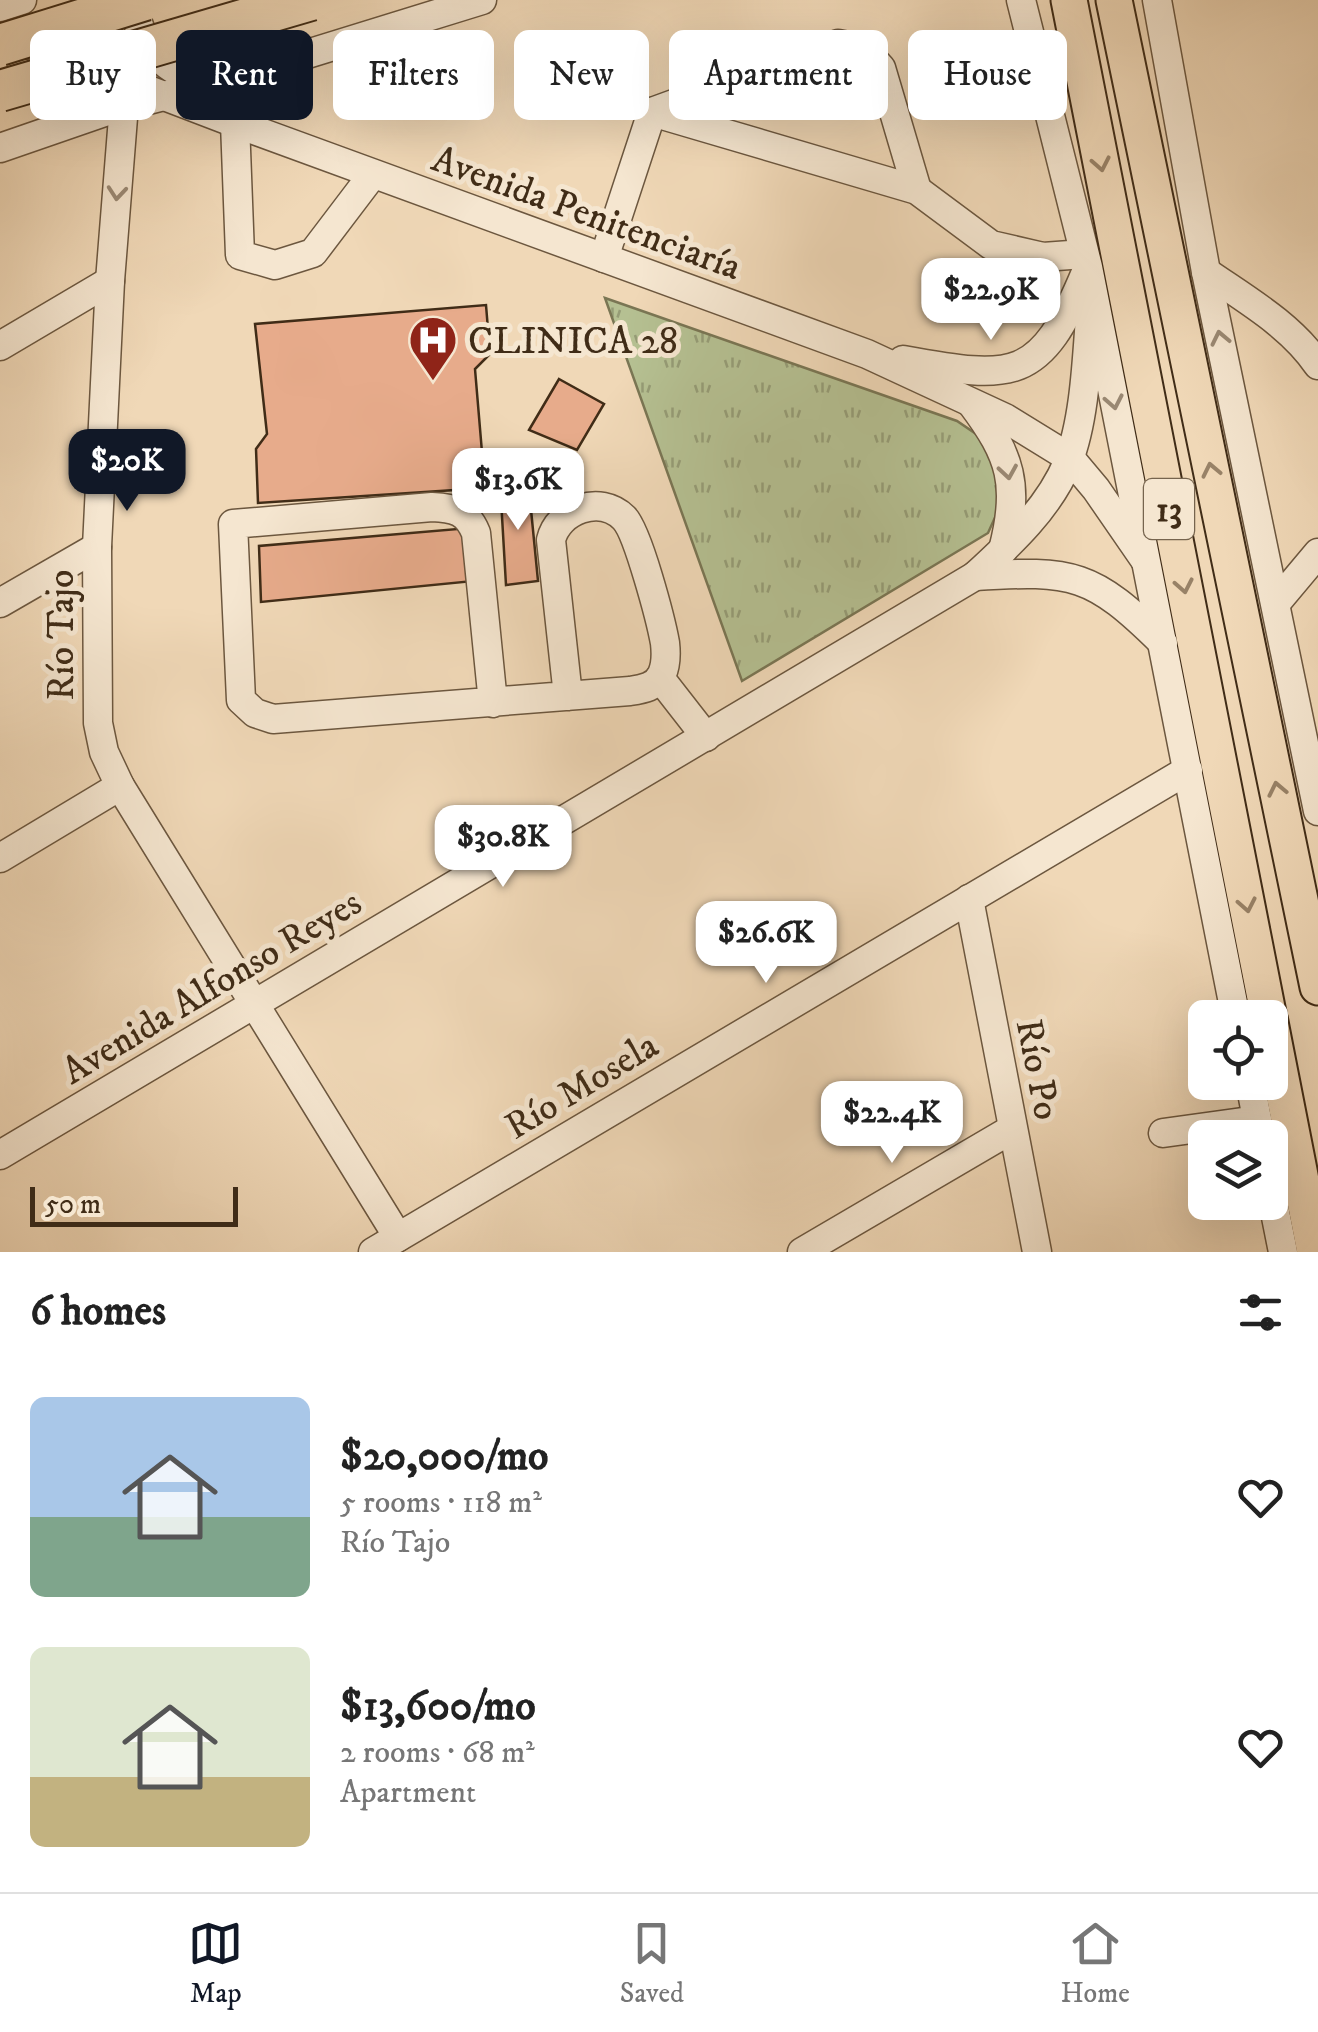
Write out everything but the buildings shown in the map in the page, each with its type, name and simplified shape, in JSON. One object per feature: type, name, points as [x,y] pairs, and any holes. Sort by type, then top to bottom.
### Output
[{"type":"highway","points":[[0,45],[145,0]]},
{"type":"highway","points":[[0,91],[311,0]]},
{"type":"main road","name":"13","points":[[1069,0],[1266,1000]]},
{"type":"main road","name":"13","points":[[1114,0],[1318,987]]},
{"type":"main road","name":"13","points":[[1285,1100],[1314,1252]]},
{"type":"street","points":[[0,7],[22,0]]},
{"type":"street","points":[[134,0],[140,31],[156,56],[176,71]]},
{"type":"street","points":[[313,52],[482,0]]},
{"type":"street","points":[[1020,0],[1088,271],[1233,1000]]},
{"type":"street","points":[[1156,0],[1206,272],[1276,603],[1306,684],[1318,811]]},
{"type":"street","name":"Avenida Penitenciaría","points":[[0,33],[235,124],[867,354],[1035,434],[1070,458],[1096,488],[1145,560]]},
{"type":"street","points":[[652,112],[838,44],[864,48],[881,68],[917,190]]},
{"type":"street","points":[[156,98],[176,93]]},
{"type":"street","points":[[652,112],[917,190],[991,244],[1088,271]]},
{"type":"street","points":[[604,258],[652,112]]},
{"type":"street","points":[[0,148],[83,120]]},
{"type":"street","name":"Río Tajo","points":[[123,120],[110,282],[97,547],[98,723],[104,752],[120,786],[398,1237]]},
{"type":"street","points":[[235,124],[240,255],[275,265],[312,253],[373,174]]},
{"type":"street","name":"Avenida Penitenciaría","points":[[867,354],[972,371],[1021,367],[1053,338],[1088,271]]},
{"type":"street","name":"Avenida Alfonso Reyes","points":[[0,1155],[975,576],[1004,550],[1050,496],[1070,458],[1081,397],[1088,271]]},
{"type":"street","points":[[1206,272],[1279,324],[1308,350],[1318,365]]},
{"type":"street","points":[[0,346],[110,282]]},
{"type":"street","points":[[971,403],[995,435],[1009,470],[1011,511],[1004,550]]},
{"type":"street","points":[[494,703],[476,534],[464,513],[432,507],[232,524],[240,692],[246,708],[273,719],[494,703],[641,690],[651,687],[660,678],[665,645],[634,535],[623,516],[612,510],[586,508],[570,512],[559,520],[551,540],[568,696]]},
{"type":"street","points":[[0,603],[97,547]]},
{"type":"street","points":[[1276,603],[1318,553]]},
{"type":"street","name":"Avenida Alfonso Reyes","points":[[975,576],[1052,574],[1080,580],[1124,604],[1164,644]]},
{"type":"street","points":[[660,678],[706,737]]},
{"type":"street","name":"Río Mosela","points":[[373,1252],[1188,770]]},
{"type":"street","points":[[0,858],[120,786]]},
{"type":"street","name":"Río Po","points":[[969,900],[1037,1252]]},
{"type":"street","points":[[802,1252],[1012,1129]]},
{"type":"street","points":[[1163,1133],[1188,1132]]},
{"type":"street","points":[[1277,1220],[1283,1252]]},
{"type":"green space","points":[[605,298],[957,421],[979,436],[991,452],[1002,502],[988,533],[742,681]]},
{"type":"place","name":"CLINICA 28","points":[[433,382]]}]
